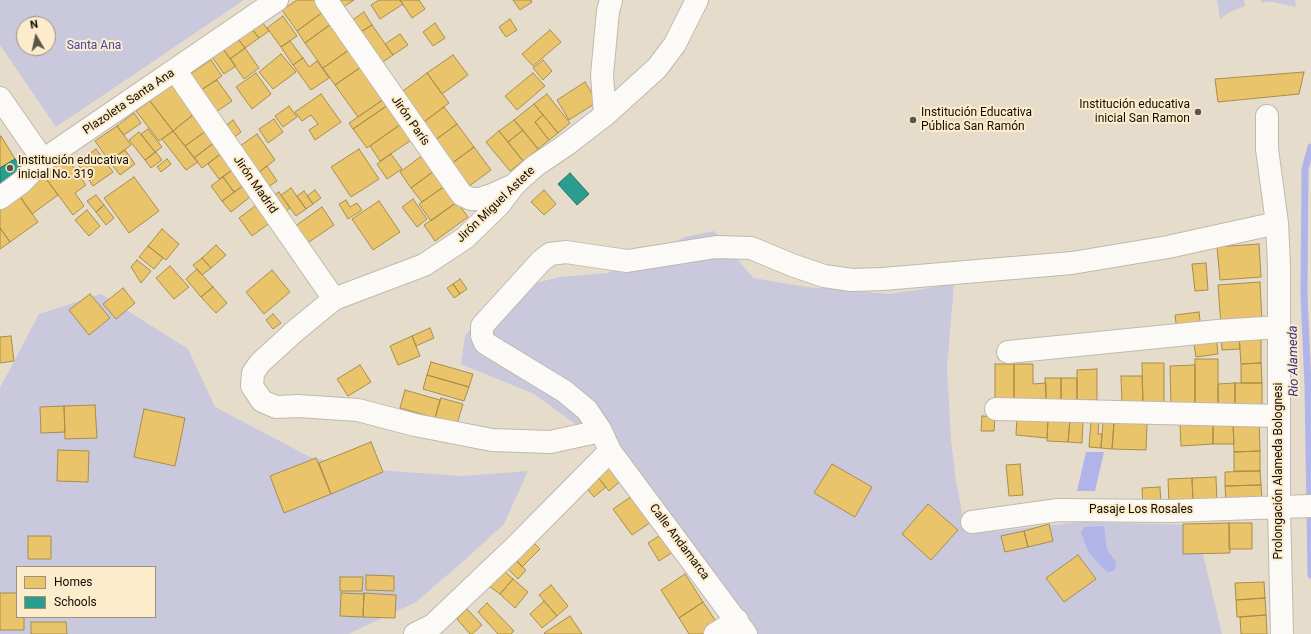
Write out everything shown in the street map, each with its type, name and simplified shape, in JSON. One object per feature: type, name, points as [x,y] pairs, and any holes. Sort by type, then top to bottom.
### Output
[{"type":"street","name":"Plazoleta Santa Ana","points":[[0,198],[22,182],[43,160],[277,0]]},
{"type":"street","name":"Jirón París","points":[[326,0],[462,195],[471,199],[480,199],[515,184]]},
{"type":"street","points":[[605,115],[602,75],[608,12],[611,0]]},
{"type":"street","name":"Jirón Miguel Astete","points":[[601,431],[550,442],[492,440],[415,425],[358,410],[298,406],[276,407],[262,401],[252,386],[253,373],[260,363],[294,331],[334,299],[424,264],[466,238],[499,205],[515,184],[535,166],[566,145],[605,115],[657,68],[675,44],[697,0]]},
{"type":"street","name":"Jirón Madrid","points":[[175,70],[334,299]]},
{"type":"street","points":[[2,104],[43,160]]},
{"type":"street","name":"Prolongación Alameda Bolognesi","points":[[1267,116],[1267,149],[1277,223],[1279,265],[1278,416],[1284,507],[1282,634]]},
{"type":"street","points":[[415,634],[433,625],[514,548],[610,450],[601,431],[587,410],[564,391],[485,343],[482,336],[482,326],[541,260],[550,254],[566,252],[627,260],[716,247],[751,248],[792,266],[824,276],[852,280],[883,279],[1072,263],[1168,247],[1277,223]]},
{"type":"street","points":[[1008,352],[1218,331],[1279,327]]},
{"type":"street","points":[[996,410],[1278,416]]},
{"type":"street","name":"Calle Andamarca","points":[[610,450],[741,627]]},
{"type":"street","name":"Pasaje Los Rosales","points":[[972,522],[1058,510],[1171,511],[1311,506]]},
{"type":"street","points":[[715,634],[741,627]]},
{"type":"green space","name":"Santa Ana","points":[[0,0],[244,0],[56,127],[0,45]]},
{"type":"green space","points":[[1217,0],[1244,0],[1245,6],[1228,13],[1220,19]]},
{"type":"green space","points":[[1261,0],[1295,0],[1296,7],[1273,2],[1261,2]]},
{"type":"green space","points":[[714,231],[753,278],[807,287],[890,294],[954,284],[947,367],[951,440],[956,481],[963,518],[970,534],[1081,522],[1196,525],[1222,634],[751,634],[706,601],[593,437],[534,394],[461,364],[465,336],[503,291],[560,277],[608,273],[685,237]]},
{"type":"green space","points":[[101,294],[188,349],[215,407],[310,457],[375,470],[463,476],[528,471],[504,524],[467,558],[416,602],[348,634],[0,634],[0,388],[39,314]]},
{"type":"water","points":[[1086,452],[1104,452],[1095,491],[1077,491]]},
{"type":"water","points":[[1104,526],[1107,550],[1116,562],[1114,571],[1107,572],[1089,553],[1081,533],[1084,527]]},
{"type":"building: Homes","points":[[297,0],[314,0],[323,12],[297,31],[282,10]]},
{"type":"building: Homes","points":[[332,0],[354,0],[339,10]]},
{"type":"building: Homes","points":[[379,0],[400,0],[403,4],[380,19],[371,5]]},
{"type":"building: Homes","points":[[400,0],[419,0],[425,9],[412,18]]},
{"type":"building: Homes","points":[[513,0],[531,0],[532,2],[520,10]]},
{"type":"building: Homes","points":[[323,12],[331,24],[305,43],[297,31]]},
{"type":"building: Homes","points":[[364,12],[372,25],[359,33],[351,21]]},
{"type":"building: Homes","points":[[283,16],[297,36],[281,47],[267,28]]},
{"type":"building: Homes","points":[[510,19],[517,30],[506,37],[499,27]]},
{"type":"building: Homes","points":[[262,22],[269,31],[259,38],[252,29]]},
{"type":"building: Homes","points":[[435,23],[445,38],[433,46],[423,32]]},
{"type":"building: Homes","points":[[331,24],[349,50],[323,68],[305,43]]},
{"type":"building: Homes","points":[[372,25],[393,55],[380,64],[359,33]]},
{"type":"building: Homes","points":[[252,29],[259,38],[245,48],[238,39]]},
{"type":"building: Homes","points":[[550,30],[561,42],[533,66],[522,54]]},
{"type":"building: Homes","points":[[400,34],[408,45],[393,55],[385,44]]},
{"type":"building: Homes","points":[[238,39],[245,48],[230,59],[223,49]]},
{"type":"building: Homes","points":[[290,41],[303,58],[293,65],[281,47]]},
{"type":"building: Homes","points":[[245,48],[259,68],[244,79],[230,59]]},
{"type":"building: Homes","points":[[223,49],[236,66],[224,74],[212,57]]},
{"type":"building: Homes","points":[[349,50],[361,67],[335,85],[323,68]]},
{"type":"building: Homes","points":[[281,54],[296,72],[273,89],[259,72]]},
{"type":"building: Homes","points":[[453,55],[468,75],[442,94],[427,73]]},
{"type":"building: Homes","points":[[303,58],[309,67],[317,61],[329,78],[311,90],[293,65]]},
{"type":"building: Homes","points":[[211,60],[222,76],[198,92],[187,76]]},
{"type":"building: Homes","points":[[543,60],[552,71],[543,80],[533,68]]},
{"type":"building: Homes","points":[[361,67],[384,99],[358,117],[335,85]]},
{"type":"building: Homes","points":[[1304,72],[1299,94],[1218,102],[1215,79]]},
{"type":"building: Homes","points":[[256,73],[271,94],[252,109],[236,87]]},
{"type":"building: Homes","points":[[427,73],[449,103],[421,124],[399,94]]},
{"type":"building: Homes","points":[[533,73],[545,86],[517,110],[505,96]]},
{"type":"building: Homes","points":[[217,80],[232,101],[213,114],[198,92]]},
{"type":"building: Homes","points":[[585,82],[597,102],[569,120],[557,100]]},
{"type":"building: Homes","points":[[171,85],[194,114],[173,131],[150,101]]},
{"type":"building: Homes","points":[[321,94],[341,122],[315,140],[309,130],[318,124],[311,115],[302,121],[295,112]]},
{"type":"building: Homes","points":[[547,94],[570,123],[558,133],[534,104]]},
{"type":"building: Homes","points":[[384,99],[388,105],[353,129],[349,123]]},
{"type":"building: Homes","points":[[150,101],[173,131],[159,141],[136,111]]},
{"type":"building: Homes","points":[[534,104],[543,115],[535,122],[549,140],[538,149],[514,120]]},
{"type":"building: Homes","points":[[388,105],[401,124],[367,148],[353,129]]},
{"type":"building: Homes","points":[[289,106],[297,117],[283,127],[275,116]]},
{"type":"building: Homes","points":[[444,107],[457,124],[434,141],[421,124]]},
{"type":"building: Homes","points":[[134,113],[141,123],[124,135],[117,126]]},
{"type":"building: Homes","points":[[194,114],[206,131],[185,146],[173,131]]},
{"type":"building: Homes","points":[[543,115],[558,133],[549,140],[535,122]]},
{"type":"building: Homes","points":[[274,119],[283,132],[268,143],[259,129]]},
{"type":"building: Homes","points":[[233,120],[241,132],[231,140],[223,128]]},
{"type":"building: Homes","points":[[514,120],[523,130],[508,142],[499,131]]},
{"type":"building: Homes","points":[[401,124],[413,139],[380,161],[370,146]]},
{"type":"building: Homes","points":[[457,124],[474,147],[451,164],[434,141]]},
{"type":"building: Homes","points":[[117,126],[131,145],[109,161],[95,141]]},
{"type":"building: Homes","points":[[148,129],[162,147],[155,152],[141,134]]},
{"type":"building: Homes","points":[[523,130],[538,149],[523,161],[508,142]]},
{"type":"building: Homes","points":[[173,131],[198,162],[186,170],[162,139]]},
{"type":"building: Homes","points":[[206,131],[215,142],[194,158],[185,146]]},
{"type":"building: Homes","points":[[499,131],[523,161],[510,171],[486,142]]},
{"type":"building: Homes","points":[[139,132],[155,152],[145,160],[129,140]]},
{"type":"building: Homes","points":[[257,134],[275,160],[255,175],[237,148]]},
{"type":"building: Homes","points":[[1,136],[15,159],[0,168],[0,137]]},
{"type":"building: Homes","points":[[215,142],[223,152],[202,168],[194,158]]},
{"type":"building: Homes","points":[[474,147],[491,170],[468,187],[451,164]]},
{"type":"building: Homes","points":[[96,149],[113,172],[93,186],[77,163]]},
{"type":"building: Homes","points":[[359,149],[379,179],[351,197],[331,167]]},
{"type":"building: Homes","points":[[125,150],[135,164],[120,175],[109,161]]},
{"type":"building: Homes","points":[[156,152],[162,160],[151,168],[145,160]]},
{"type":"building: Homes","points":[[223,152],[235,168],[219,179],[208,164]]},
{"type":"building: Homes","points":[[391,154],[402,169],[387,179],[377,164]]},
{"type":"building: Homes","points":[[65,155],[86,185],[75,193],[84,206],[73,215],[41,172]]},
{"type":"building: Homes","points":[[423,155],[434,171],[411,188],[400,172]]},
{"type":"building: Homes","points":[[167,159],[171,164],[161,172],[157,167]]},
{"type":"building: Homes","points":[[267,166],[277,181],[265,189],[255,175]]},
{"type":"building: Homes","points":[[235,168],[247,183],[234,192],[223,177]]},
{"type":"building: Homes","points":[[434,171],[445,186],[422,202],[411,188]]},
{"type":"building: Homes","points":[[41,172],[58,195],[32,214],[15,190]]},
{"type":"building: Homes","points":[[134,177],[159,211],[129,233],[104,198]]},
{"type":"building: Homes","points":[[223,177],[234,192],[222,201],[211,186]]},
{"type":"building: Homes","points":[[247,183],[255,193],[231,212],[222,201]]},
{"type":"building: Homes","points":[[445,186],[457,202],[431,221],[419,204]]},
{"type":"building: Homes","points":[[291,188],[306,209],[296,216],[281,195]]},
{"type":"building: Homes","points":[[315,190],[321,198],[313,204],[307,196]]},
{"type":"building: Homes","points":[[544,190],[556,204],[544,215],[531,202]]},
{"type":"building: Homes","points":[[304,191],[313,204],[306,209],[297,196]]},
{"type":"building: Homes","points":[[17,192],[38,222],[10,242],[0,228],[0,204]]},
{"type":"building: Homes","points":[[279,192],[290,208],[283,213],[271,197]]},
{"type":"building: Homes","points":[[96,195],[104,205],[96,212],[87,201]]},
{"type":"building: Homes","points":[[413,199],[427,219],[417,227],[402,207]]},
{"type":"building: Homes","points":[[346,200],[350,207],[357,203],[362,210],[348,219],[339,204]]},
{"type":"building: Homes","points":[[379,201],[400,232],[373,250],[352,219]]},
{"type":"building: Homes","points":[[457,202],[468,217],[435,241],[424,225]]},
{"type":"building: Homes","points":[[258,204],[271,222],[252,236],[239,218]]},
{"type":"building: Homes","points":[[104,205],[114,218],[106,225],[96,212]]},
{"type":"building: Homes","points":[[322,207],[334,225],[306,244],[294,227]]},
{"type":"building: Homes","points":[[87,210],[100,226],[89,236],[75,220]]},
{"type":"building: Homes","points":[[0,228],[10,242],[0,249]]},
{"type":"building: Homes","points":[[162,229],[179,244],[166,260],[148,246]]},
{"type":"building: Homes","points":[[1259,244],[1261,277],[1220,280],[1217,247]]},
{"type":"building: Homes","points":[[216,245],[226,255],[211,268],[202,258]]},
{"type":"building: Homes","points":[[148,246],[163,258],[154,269],[139,257]]},
{"type":"building: Homes","points":[[202,258],[211,268],[202,275],[193,265]]},
{"type":"building: Homes","points":[[137,260],[151,271],[141,283],[131,267]]},
{"type":"building: Homes","points":[[1206,263],[1208,290],[1195,291],[1192,264]]},
{"type":"building: Homes","points":[[170,266],[189,287],[174,299],[156,278]]},
{"type":"building: Homes","points":[[197,269],[213,287],[201,297],[186,279]]},
{"type":"building: Homes","points":[[272,270],[290,292],[264,314],[246,292]]},
{"type":"building: Homes","points":[[460,279],[467,289],[460,294],[453,284]]},
{"type":"building: Homes","points":[[1260,282],[1262,322],[1221,325],[1218,285]]},
{"type":"building: Homes","points":[[453,284],[460,294],[454,298],[447,288]]},
{"type":"building: Homes","points":[[213,287],[227,303],[216,313],[201,297]]},
{"type":"building: Homes","points":[[123,288],[135,303],[116,319],[103,304]]},
{"type":"building: Homes","points":[[90,294],[110,318],[89,335],[69,310]]},
{"type":"building: Homes","points":[[1199,312],[1201,329],[1177,331],[1175,315]]},
{"type":"building: Homes","points":[[273,314],[281,323],[273,329],[266,320]]},
{"type":"building: Homes","points":[[430,328],[434,338],[416,346],[412,336]]},
{"type":"building: Homes","points":[[1261,334],[1261,363],[1241,364],[1239,336]]},
{"type":"building: Homes","points":[[1216,335],[1218,354],[1196,357],[1193,338]]},
{"type":"building: Homes","points":[[11,336],[14,361],[0,363],[0,337]]},
{"type":"building: Homes","points":[[412,336],[420,356],[398,365],[390,346]]},
{"type":"building: Homes","points":[[1239,336],[1240,349],[1222,350],[1221,337]]},
{"type":"building: Homes","points":[[1195,359],[1218,359],[1218,406],[1195,407]]},
{"type":"building: Homes","points":[[431,362],[473,374],[469,387],[427,375]]},
{"type":"building: Homes","points":[[1142,363],[1164,363],[1164,405],[1143,405]]},
{"type":"building: Homes","points":[[1261,363],[1262,383],[1241,383],[1241,364]]},
{"type":"building: Homes","points":[[995,364],[1014,364],[1014,400],[995,400]]},
{"type":"building: Homes","points":[[1014,364],[1033,364],[1033,384],[1046,383],[1046,400],[1014,400]]},
{"type":"building: Homes","points":[[360,365],[371,382],[348,396],[337,379]]},
{"type":"building: Homes","points":[[1195,365],[1195,407],[1171,407],[1170,366]]},
{"type":"building: Homes","points":[[1097,369],[1097,400],[1077,400],[1077,370]]},
{"type":"building: Homes","points":[[427,375],[469,387],[464,401],[423,389]]},
{"type":"building: Homes","points":[[1121,376],[1142,376],[1143,405],[1122,405]]},
{"type":"building: Homes","points":[[1045,378],[1061,378],[1061,400],[1046,400]]},
{"type":"building: Homes","points":[[1061,378],[1077,378],[1077,400],[1061,400]]},
{"type":"building: Homes","points":[[1235,383],[1235,406],[1218,406],[1218,384]]},
{"type":"building: Homes","points":[[1235,383],[1262,383],[1262,406],[1235,406]]},
{"type":"building: Homes","points":[[405,390],[440,400],[435,418],[400,408]]},
{"type":"building: Homes","points":[[441,398],[463,404],[457,424],[435,418]]},
{"type":"building: Homes","points":[[95,405],[97,438],[65,439],[64,406]]},
{"type":"building: Homes","points":[[64,406],[65,432],[41,433],[40,407]]},
{"type":"building: Homes","points":[[144,409],[185,418],[175,466],[134,457]]},
{"type":"building: Homes","points":[[982,416],[995,417],[994,431],[981,431]]},
{"type":"building: Homes","points":[[1017,417],[1048,419],[1047,438],[1016,435]]},
{"type":"building: Homes","points":[[1048,419],[1070,420],[1068,442],[1047,441]]},
{"type":"building: Homes","points":[[1070,420],[1083,421],[1082,443],[1068,442]]},
{"type":"building: Homes","points":[[1091,421],[1099,421],[1098,434],[1102,434],[1101,448],[1089,447]]},
{"type":"building: Homes","points":[[1103,421],[1114,422],[1112,449],[1101,448]]},
{"type":"building: Homes","points":[[1114,422],[1147,424],[1146,450],[1112,449]]},
{"type":"building: Homes","points":[[1233,422],[1259,422],[1260,451],[1234,452]]},
{"type":"building: Homes","points":[[1233,422],[1234,444],[1213,444],[1213,423]]},
{"type":"building: Homes","points":[[1213,423],[1213,444],[1181,446],[1180,424]]},
{"type":"building: Homes","points":[[371,442],[383,472],[331,494],[319,463]]},
{"type":"building: Homes","points":[[58,450],[89,451],[88,482],[57,481]]},
{"type":"building: Homes","points":[[1260,451],[1260,471],[1234,471],[1234,452]]},
{"type":"building: Homes","points":[[316,458],[331,494],[284,513],[270,476]]},
{"type":"building: Homes","points":[[611,462],[625,477],[609,491],[596,475]]},
{"type":"building: Homes","points":[[832,464],[872,487],[855,517],[814,493]]},
{"type":"building: Homes","points":[[1020,464],[1023,495],[1009,496],[1006,465]]},
{"type":"building: Homes","points":[[1260,471],[1261,485],[1225,486],[1225,472]]},
{"type":"building: Homes","points":[[596,475],[606,487],[594,497],[584,485]]},
{"type":"building: Homes","points":[[1216,477],[1217,502],[1193,503],[1192,478]]},
{"type":"building: Homes","points":[[1192,478],[1193,503],[1169,505],[1168,479]]},
{"type":"building: Homes","points":[[1261,485],[1262,502],[1226,503],[1225,486]]},
{"type":"building: Homes","points":[[1160,487],[1161,507],[1143,508],[1142,488]]},
{"type":"building: Homes","points":[[635,494],[654,520],[632,535],[613,509]]},
{"type":"building: Homes","points":[[928,504],[958,530],[931,560],[902,534]]},
{"type":"building: Homes","points":[[1229,523],[1252,523],[1252,549],[1229,549]]},
{"type":"building: Homes","points":[[1229,523],[1230,553],[1183,554],[1183,524]]},
{"type":"building: Homes","points":[[1049,524],[1053,541],[1028,547],[1024,531]]},
{"type":"building: Homes","points":[[1024,531],[1028,547],[1005,552],[1001,536]]},
{"type":"building: Homes","points":[[662,534],[673,552],[659,561],[648,543]]},
{"type":"building: Homes","points":[[28,536],[51,536],[51,559],[28,559]]},
{"type":"building: Homes","points":[[532,541],[540,549],[522,567],[514,558]]},
{"type":"building: Homes","points":[[1078,555],[1096,579],[1064,602],[1046,578]]},
{"type":"building: Homes","points":[[514,558],[526,570],[518,579],[506,567]]},
{"type":"building: Homes","points":[[503,570],[513,579],[500,594],[489,586]]},
{"type":"building: Homes","points":[[685,574],[703,602],[679,618],[661,590]]},
{"type":"building: Homes","points":[[366,575],[394,576],[394,591],[366,590]]},
{"type":"building: Homes","points":[[340,577],[363,577],[362,591],[340,591]]},
{"type":"building: Homes","points":[[513,579],[528,592],[515,608],[500,594]]},
{"type":"building: Homes","points":[[1264,582],[1265,598],[1236,600],[1235,583]]},
{"type":"building: Homes","points":[[551,585],[568,606],[557,616],[539,595]]},
{"type":"building: Homes","points":[[0,593],[16,593],[16,618],[24,618],[24,630],[0,630]]},
{"type":"building: Homes","points":[[341,593],[364,594],[363,617],[340,616]]},
{"type":"building: Homes","points":[[364,593],[396,595],[395,618],[363,617]]},
{"type":"building: Homes","points":[[1265,598],[1266,615],[1237,617],[1236,600]]},
{"type":"building: Homes","points":[[544,601],[557,616],[542,628],[530,614]]},
{"type":"building: Homes","points":[[703,602],[719,626],[707,634],[689,634],[679,618]]},
{"type":"building: Homes","points":[[487,603],[514,631],[511,634],[498,634],[478,612]]},
{"type":"building: Homes","points":[[467,609],[482,625],[472,634],[470,634],[457,619]]},
{"type":"building: Homes","points":[[1266,615],[1267,634],[1241,634],[1240,617]]},
{"type":"building: Homes","points":[[570,616],[582,634],[544,633]]},
{"type":"building: Homes","points":[[31,622],[66,622],[67,634],[31,634]]},
{"type":"building: Schools","points":[[15,159],[27,176],[0,192],[0,168]]},
{"type":"building: Schools","points":[[570,173],[589,194],[577,205],[558,184]]},
{"type":"waterway","name":"Rio Alameda","points":[[1311,147],[1305,169],[1304,295],[1308,386],[1311,575]]},
{"type":"place","name":"Institución educativa inicial San Ramon","points":[[1198,112]]},
{"type":"place","name":"Institución Educativa Pública San Ramón","points":[[913,120]]},
{"type":"place","name":"Institución educativa inicial No. 319","points":[[10,168]]}]
